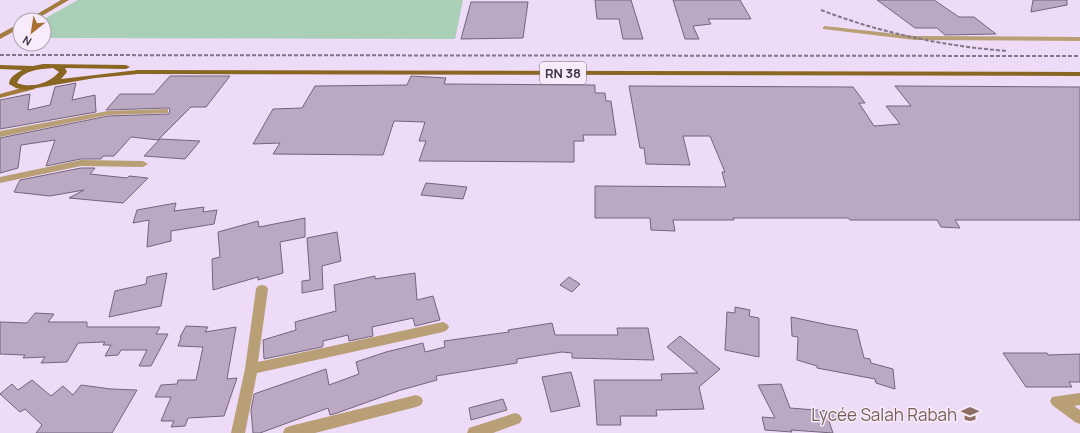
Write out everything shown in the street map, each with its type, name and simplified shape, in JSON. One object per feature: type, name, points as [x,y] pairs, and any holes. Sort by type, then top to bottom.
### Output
[{"type":"main road","points":[[44,12],[66,0]]},
{"type":"main road","points":[[0,36],[12,29]]},
{"type":"main road","name":"RN 38","points":[[48,83],[61,76],[63,72],[58,66]]},
{"type":"main road","name":"RN 38","points":[[0,67],[34,68],[58,66],[315,70],[1080,74]]},
{"type":"main road","name":"RN 38","points":[[13,82],[20,74],[34,68]]},
{"type":"main road","name":"RN 38","points":[[0,73],[23,88],[95,76],[138,72],[315,70],[1080,70]]},
{"type":"main road","points":[[0,92],[13,82]]},
{"type":"main road","points":[[0,96],[32,87]]},
{"type":"street","points":[[826,28],[915,38],[1080,39]]},
{"type":"street","points":[[0,134],[108,113],[164,111]]},
{"type":"street","points":[[0,180],[81,163],[143,164]]},
{"type":"street","points":[[238,433],[251,370],[262,289]]},
{"type":"street","points":[[251,370],[443,327]]},
{"type":"street","points":[[1080,399],[1057,401],[1080,418]]},
{"type":"street","points":[[290,433],[416,401]]},
{"type":"street","points":[[474,433],[514,419]]},
{"type":"green space","points":[[78,0],[463,0],[455,39],[52,38],[52,14]]},
{"type":"building","points":[[595,0],[631,0],[643,39],[623,39],[619,19],[597,19]]},
{"type":"building","points":[[673,0],[740,0],[751,19],[708,19],[711,24],[693,26],[699,39],[685,39]]},
{"type":"building","points":[[877,0],[934,0],[959,17],[974,17],[996,34],[945,35],[937,28],[915,28]]},
{"type":"building","points":[[1033,0],[1067,0],[1067,5],[1031,12]]},
{"type":"building","points":[[471,2],[528,2],[523,38],[461,39]]},
{"type":"building","points":[[170,76],[230,76],[206,107],[191,107],[158,140],[131,137],[114,156],[103,156],[101,159],[81,159],[46,166],[55,140],[21,145],[18,168],[0,173],[0,138],[108,116],[169,114],[170,109],[168,108],[106,110],[120,94],[154,94]]},
{"type":"building","points":[[411,76],[446,78],[444,84],[595,85],[595,93],[605,93],[606,101],[611,101],[616,135],[583,135],[584,141],[574,141],[574,162],[419,161],[426,141],[419,141],[425,122],[394,121],[383,155],[273,154],[280,143],[253,144],[273,109],[302,108],[315,86],[407,85]]},
{"type":"building","points":[[76,83],[72,100],[95,95],[96,112],[0,129],[0,100],[30,94],[28,110],[50,105],[55,87]]},
{"type":"building","points":[[629,86],[853,87],[865,103],[859,103],[874,126],[900,124],[886,106],[911,106],[895,86],[1080,87],[1080,220],[955,220],[960,228],[941,227],[937,220],[733,218],[734,220],[673,220],[675,231],[651,230],[650,218],[595,218],[595,186],[726,187],[722,172],[725,172],[710,136],[683,136],[690,165],[646,164],[644,148],[640,148]]},
{"type":"building","points":[[160,139],[200,141],[185,159],[144,156]]},
{"type":"building","points":[[81,168],[95,168],[90,174],[127,178],[129,176],[148,178],[123,203],[69,198],[84,190],[50,196],[14,192],[20,180]]},
{"type":"building","points":[[426,183],[467,187],[463,199],[421,195]]},
{"type":"building","points":[[176,203],[174,211],[204,207],[203,212],[217,210],[214,224],[171,231],[171,241],[147,247],[149,220],[133,223],[137,210]]},
{"type":"building","points":[[305,218],[305,237],[280,242],[283,273],[258,280],[258,277],[213,290],[212,259],[220,257],[218,232],[258,221],[259,227]]},
{"type":"building","points":[[337,232],[341,261],[322,266],[323,289],[302,293],[302,281],[310,280],[307,238]]},
{"type":"building","points":[[167,273],[161,306],[109,317],[115,291],[146,284],[147,277]]},
{"type":"building","points":[[415,273],[417,300],[433,296],[440,320],[415,326],[413,318],[372,327],[373,336],[349,341],[348,335],[323,341],[322,347],[264,359],[263,340],[296,330],[295,322],[336,311],[334,285],[375,276],[375,279]]},
{"type":"building","points":[[569,277],[580,284],[572,292],[560,285]]},
{"type":"building","points":[[735,307],[750,310],[749,316],[759,318],[759,357],[725,350],[727,312],[735,313]]},
{"type":"building","points":[[35,313],[54,314],[48,322],[87,322],[87,327],[160,327],[156,334],[168,334],[151,366],[139,366],[147,350],[121,350],[118,355],[105,356],[111,345],[103,345],[105,342],[78,343],[67,362],[41,363],[45,357],[23,358],[25,355],[0,354],[0,322],[27,323]]},
{"type":"building","points":[[791,317],[857,330],[864,358],[870,359],[871,363],[893,369],[895,389],[876,383],[875,379],[817,368],[817,366],[797,360],[798,337],[792,336]]},
{"type":"building","points":[[552,323],[555,335],[618,335],[617,328],[648,328],[654,360],[572,358],[572,353],[562,352],[517,359],[517,363],[436,376],[437,380],[401,390],[337,413],[330,415],[328,408],[260,433],[253,433],[251,410],[254,394],[326,369],[329,385],[359,374],[356,362],[386,352],[423,343],[425,352],[445,347],[444,341],[509,332],[508,330]]},
{"type":"building","points":[[186,326],[208,327],[205,332],[236,327],[227,379],[237,378],[224,416],[188,418],[185,426],[171,427],[174,421],[161,421],[171,397],[155,397],[161,385],[177,384],[178,380],[196,380],[203,347],[178,346],[180,337]]},
{"type":"building","points":[[680,336],[720,369],[699,387],[704,409],[656,410],[657,416],[620,416],[621,425],[597,425],[594,380],[662,380],[661,374],[698,373],[667,347]]},
{"type":"building","points":[[1003,353],[1047,353],[1048,355],[1080,354],[1080,382],[1069,382],[1072,387],[1026,387]]},
{"type":"building","points":[[571,372],[580,406],[551,412],[542,377]]},
{"type":"building","points":[[32,380],[51,396],[63,386],[73,395],[81,385],[111,389],[137,390],[112,433],[36,433],[42,425],[25,409],[20,412],[0,394],[12,384],[18,390]]},
{"type":"building","points":[[781,384],[790,408],[853,413],[853,419],[829,421],[833,433],[765,430],[762,417],[775,418],[758,385]]},
{"type":"building","points":[[503,399],[507,410],[471,420],[469,408]]},
{"type":"railway","points":[[821,10],[889,32],[959,46],[1007,51]]},
{"type":"railway","points":[[0,55],[1080,56]]},
{"type":"place","name":"Lycée Salah Rabah","points":[[970,414]]}]
